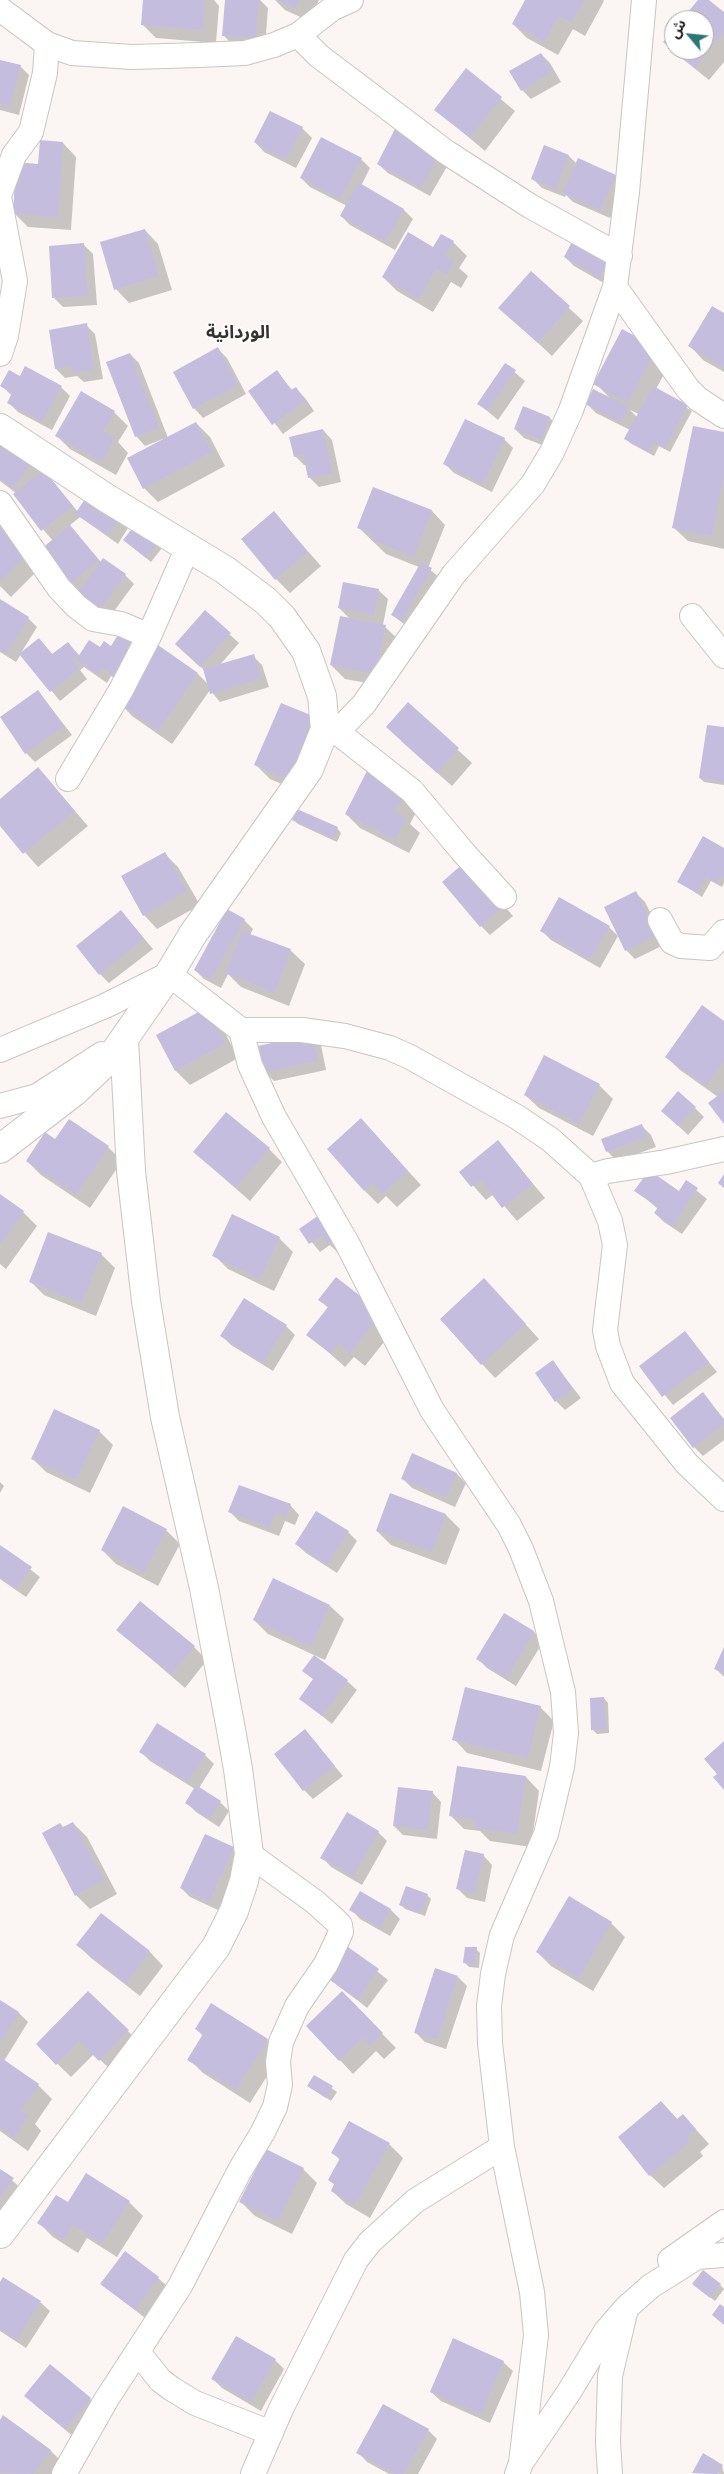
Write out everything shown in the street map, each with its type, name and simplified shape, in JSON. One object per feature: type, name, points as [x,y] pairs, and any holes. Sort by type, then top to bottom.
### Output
[{"type":"street","points":[[0,1149],[95,1074],[124,1039],[169,974],[193,934],[309,769],[331,731],[364,704],[454,574],[533,484],[552,452],[572,410],[615,287],[620,256],[644,0]]},
{"type":"street","points":[[0,10],[47,44],[60,50],[91,55],[132,57],[229,54],[256,51],[298,35],[338,3]]},
{"type":"street","points":[[298,35],[319,56],[446,152],[530,206],[620,256]]},
{"type":"street","points":[[0,193],[14,155],[31,132],[45,73],[47,44]]},
{"type":"street","points":[[0,202],[15,282],[6,336],[0,354]]},
{"type":"street","points":[[615,287],[688,389],[698,399],[724,416]]},
{"type":"street","points":[[0,428],[108,499],[225,570],[266,601],[282,617],[306,651],[315,671],[331,731],[412,791],[462,852],[504,897]]},
{"type":"street","points":[[0,503],[59,588],[76,606],[93,619],[120,624],[149,636]]},
{"type":"street","points":[[68,779],[121,690],[149,636],[188,547]]},
{"type":"street","points":[[692,616],[724,656]]},
{"type":"street","points":[[660,920],[672,942],[681,946],[710,948],[724,932]]},
{"type":"street","points":[[169,974],[241,1030],[250,1065],[274,1117],[347,1243],[432,1410],[509,1525],[521,1549],[541,1601],[558,1667],[563,1692],[566,1733],[554,1806],[546,1834],[502,1935],[493,1974],[490,2006],[490,2043],[502,2147],[532,2292],[536,2335],[519,2469]]},
{"type":"street","points":[[0,1050],[105,1006],[169,974]]},
{"type":"street","points":[[241,1030],[302,1030],[346,1036],[390,1048],[410,1057],[517,1117],[551,1140],[591,1176],[610,1222],[616,1246],[605,1330],[608,1346],[622,1383],[662,1435],[688,1464],[724,1499]]},
{"type":"street","points":[[0,1106],[37,1096],[124,1039]]},
{"type":"street","points":[[0,2234],[216,1947],[234,1911],[244,1881],[249,1854],[240,1778],[230,1724],[204,1588],[165,1417],[146,1301],[131,1171],[124,1039]]},
{"type":"street","points":[[591,1176],[608,1170],[666,1162],[724,1149]]},
{"type":"street","points":[[64,2474],[89,2429],[180,2286],[275,2107],[280,2085],[278,2062],[281,2042],[297,2006],[326,1964],[341,1932],[340,1925],[325,1911],[249,1854]]},
{"type":"street","points":[[253,2474],[325,2318],[356,2260],[370,2242],[415,2202],[502,2147]]},
{"type":"street","points":[[610,2474],[608,2442],[610,2376],[626,2308],[636,2283],[724,2222]]},
{"type":"street","points":[[519,2469],[569,2392],[606,2330],[626,2308],[651,2286],[697,2257],[724,2255]]},
{"type":"street","points":[[138,2352],[160,2380],[172,2389],[195,2402],[271,2433]]},
{"type":"building","points":[[143,0],[205,0],[203,30],[141,25]]},
{"type":"building","points":[[225,0],[259,0],[256,38],[222,36]]},
{"type":"building","points":[[277,0],[299,0],[296,8]]},
{"type":"building","points":[[525,0],[584,0],[571,23],[559,16],[544,42],[512,24]]},
{"type":"building","points":[[698,0],[709,0],[724,12],[724,32],[714,44],[714,10],[690,10]]},
{"type":"building","points":[[541,53],[552,72],[521,91],[509,71]]},
{"type":"building","points":[[0,60],[21,65],[10,106],[0,104]]},
{"type":"building","points":[[685,60],[701,60],[695,68]]},
{"type":"building","points":[[466,68],[502,97],[470,138],[434,110]]},
{"type":"building","points":[[270,111],[303,127],[286,160],[254,142]]},
{"type":"building","points":[[395,129],[440,153],[421,188],[377,164]]},
{"type":"building","points":[[321,137],[362,158],[340,199],[300,178]]},
{"type":"building","points":[[40,140],[63,142],[58,217],[13,214],[16,162],[38,164]]},
{"type":"building","points":[[544,145],[569,155],[556,189],[531,179]]},
{"type":"building","points":[[578,158],[616,175],[600,210],[562,193]]},
{"type":"building","points":[[358,182],[404,209],[386,242],[340,216]]},
{"type":"building","points":[[145,229],[159,276],[114,290],[100,242]]},
{"type":"building","points":[[408,232],[433,247],[441,234],[454,241],[445,256],[455,261],[447,275],[436,269],[419,299],[382,277]]},
{"type":"building","points":[[575,236],[610,257],[600,278],[564,257]]},
{"type":"building","points":[[84,243],[88,296],[52,298],[49,246]]},
{"type":"building","points":[[531,271],[570,306],[538,343],[498,308]]},
{"type":"building","points":[[712,306],[724,313],[724,368],[688,346]]},
{"type":"building","points":[[87,323],[94,370],[73,373],[72,366],[55,369],[49,330]]},
{"type":"building","points":[[622,329],[657,348],[628,403],[593,384]]},
{"type":"building","points":[[218,347],[238,385],[193,409],[173,372]]},
{"type":"building","points":[[130,353],[159,428],[135,437],[106,362]]},
{"type":"building","points":[[505,363],[516,370],[488,411],[477,404]]},
{"type":"building","points":[[25,366],[62,386],[42,422],[7,403],[12,393],[0,386],[9,370],[20,376]]},
{"type":"building","points":[[277,370],[291,390],[296,387],[306,401],[272,425],[248,391]]},
{"type":"building","points":[[653,386],[688,405],[665,449],[654,443],[649,452],[624,439]]},
{"type":"building","points":[[593,389],[629,407],[621,422],[585,404]]},
{"type":"building","points":[[81,391],[115,411],[103,431],[115,438],[102,462],[55,436]]},
{"type":"building","points":[[523,406],[550,417],[541,440],[514,429]]},
{"type":"building","points":[[465,419],[505,438],[483,484],[443,464]]},
{"type":"building","points":[[196,422],[212,452],[143,489],[127,458]]},
{"type":"building","points":[[693,426],[724,432],[724,476],[712,536],[672,528]]},
{"type":"building","points":[[323,429],[333,473],[308,478],[303,454],[294,457],[289,437]]},
{"type":"building","points":[[0,434],[34,460],[12,489],[0,479]]},
{"type":"building","points":[[44,470],[73,506],[41,531],[13,494]]},
{"type":"building","points":[[373,487],[432,510],[414,557],[371,540],[373,534],[357,528]]},
{"type":"building","points":[[87,496],[119,518],[108,535],[75,514]]},
{"type":"building","points":[[274,511],[308,552],[275,580],[241,539]]},
{"type":"building","points":[[0,518],[31,550],[0,581]]},
{"type":"building","points":[[70,525],[99,560],[70,585],[40,550]]},
{"type":"building","points":[[135,525],[158,543],[146,558],[123,540]]},
{"type":"building","points":[[103,558],[126,574],[99,610],[77,594]]},
{"type":"building","points":[[421,562],[432,568],[402,621],[391,615]]},
{"type":"building","points":[[343,582],[379,589],[374,615],[338,608]]},
{"type":"building","points":[[0,599],[29,617],[6,654],[0,650]]},
{"type":"building","points":[[205,610],[231,633],[200,667],[175,644]]},
{"type":"building","points":[[340,616],[386,625],[375,674],[330,665]]},
{"type":"building","points":[[121,630],[143,644],[120,680],[102,668],[97,674],[76,660],[89,640],[100,647],[104,641],[111,646]]},
{"type":"building","points":[[39,638],[52,654],[68,642],[78,655],[72,660],[79,669],[50,692],[19,654]]},
{"type":"building","points":[[158,645],[198,673],[158,731],[117,702]]},
{"type":"building","points":[[254,654],[261,678],[210,694],[203,669]]},
{"type":"building","points":[[38,690],[64,726],[25,754],[0,717]]},
{"type":"building","points":[[408,702],[459,748],[437,773],[386,727]]},
{"type":"building","points":[[281,703],[318,718],[291,781],[254,765]]},
{"type":"building","points":[[707,725],[724,727],[724,782],[699,778]]},
{"type":"building","points":[[38,767],[75,811],[23,854],[0,826],[0,799]]},
{"type":"building","points":[[368,769],[407,789],[395,812],[406,818],[395,840],[345,814]]},
{"type":"building","points":[[297,809],[338,827],[333,838],[292,820]]},
{"type":"building","points":[[703,836],[724,848],[724,878],[721,876],[717,884],[706,877],[697,893],[677,882]]},
{"type":"building","points":[[165,852],[187,891],[143,916],[121,876]]},
{"type":"building","points":[[466,861],[505,906],[480,927],[442,882]]},
{"type":"building","points":[[636,891],[657,935],[625,951],[604,907]]},
{"type":"building","points":[[559,897],[610,926],[590,959],[540,931]]},
{"type":"building","points":[[227,909],[245,919],[211,980],[194,970]]},
{"type":"building","points":[[121,910],[144,939],[99,975],[76,946]]},
{"type":"building","points":[[242,931],[291,949],[275,993],[225,973]]},
{"type":"building","points":[[702,1005],[724,1021],[724,1061],[706,1086],[665,1057]]},
{"type":"building","points":[[206,1008],[225,1044],[175,1071],[156,1035]]},
{"type":"building","points":[[312,1034],[318,1061],[264,1072],[258,1046]]},
{"type":"building","points":[[544,1055],[600,1084],[579,1124],[524,1095]]},
{"type":"building","points":[[678,1091],[696,1107],[678,1126],[661,1111]]},
{"type":"building","points":[[724,1091],[724,1124],[708,1103]]},
{"type":"building","points":[[226,1112],[270,1148],[236,1188],[193,1152]]},
{"type":"building","points":[[361,1118],[408,1171],[382,1194],[373,1183],[364,1191],[327,1149]]},
{"type":"building","points":[[69,1119],[109,1146],[76,1195],[26,1161],[45,1132],[55,1139]]},
{"type":"building","points":[[642,1124],[647,1137],[606,1152],[601,1139]]},
{"type":"building","points":[[498,1140],[533,1184],[502,1208],[481,1180],[471,1187],[459,1172]]},
{"type":"building","points":[[649,1170],[679,1191],[686,1180],[698,1188],[672,1226],[654,1213],[658,1207],[634,1191]]},
{"type":"building","points":[[724,1174],[724,1188],[718,1183]]},
{"type":"building","points":[[0,1194],[24,1211],[0,1245]]},
{"type":"building","points":[[322,1213],[337,1236],[327,1244],[322,1236],[309,1244],[299,1229]]},
{"type":"building","points":[[232,1214],[280,1237],[260,1279],[212,1256]]},
{"type":"building","points":[[48,1232],[102,1253],[82,1303],[29,1282]]},
{"type":"building","points":[[336,1277],[382,1313],[350,1353],[339,1344],[331,1354],[306,1335],[328,1307],[318,1300]]},
{"type":"building","points":[[484,1278],[526,1324],[481,1365],[440,1319]]},
{"type":"building","points":[[244,1298],[287,1325],[263,1363],[220,1336]]},
{"type":"building","points":[[685,1331],[709,1362],[662,1397],[639,1366]]},
{"type":"building","points":[[553,1360],[573,1389],[555,1402],[535,1373]]},
{"type":"building","points":[[703,1392],[724,1420],[724,1424],[693,1448],[670,1418]]},
{"type":"building","points":[[54,1409],[100,1430],[76,1480],[31,1459]]},
{"type":"building","points":[[412,1453],[457,1473],[446,1498],[401,1479]]},
{"type":"building","points":[[239,1485],[291,1504],[286,1516],[276,1512],[270,1528],[228,1512]]},
{"type":"building","points":[[390,1493],[446,1514],[432,1552],[376,1531]]},
{"type":"building","points":[[123,1506],[167,1529],[144,1573],[101,1550]]},
{"type":"building","points":[[316,1511],[349,1531],[327,1565],[295,1544]]},
{"type":"building","points":[[0,1545],[32,1567],[16,1589],[0,1577]]},
{"type":"building","points":[[273,1578],[330,1605],[311,1647],[253,1620]]},
{"type":"building","points":[[140,1601],[195,1646],[171,1675],[116,1630]]},
{"type":"building","points":[[504,1613],[534,1631],[507,1678],[476,1659]]},
{"type":"building","points":[[724,1647],[724,1673],[714,1669]]},
{"type":"building","points":[[314,1655],[348,1680],[322,1716],[299,1699],[313,1679],[302,1671]]},
{"type":"building","points":[[465,1687],[541,1706],[528,1758],[452,1740]]},
{"type":"building","points":[[604,1697],[606,1729],[591,1730],[590,1698]]},
{"type":"building","points":[[157,1723],[206,1754],[188,1782],[139,1752]]},
{"type":"building","points":[[305,1729],[335,1766],[303,1791],[274,1754]]},
{"type":"building","points":[[724,1741],[724,1790],[713,1777],[717,1774],[704,1759]]},
{"type":"building","points":[[457,1766],[526,1776],[517,1834],[475,1828],[476,1820],[449,1816]]},
{"type":"building","points":[[196,1785],[221,1801],[209,1819],[185,1803]]},
{"type":"building","points":[[398,1787],[433,1791],[428,1830],[393,1826]]},
{"type":"building","points":[[347,1812],[379,1831],[353,1876],[320,1858]]},
{"type":"building","points":[[73,1822],[104,1880],[75,1896],[42,1833],[60,1823],[63,1827]]},
{"type":"building","points":[[205,1834],[234,1847],[209,1902],[180,1888]]},
{"type":"building","points":[[465,1850],[484,1854],[475,1893],[456,1889]]},
{"type":"building","points":[[406,1886],[428,1894],[420,1913],[399,1905]]},
{"type":"building","points":[[360,1891],[391,1909],[380,1928],[349,1910]]},
{"type":"building","points":[[569,1896],[612,1922],[579,1978],[536,1952]]},
{"type":"building","points":[[101,1913],[150,1951],[126,1983],[76,1945]]},
{"type":"building","points":[[348,1947],[379,1969],[357,2000],[326,1977]]},
{"type":"building","points":[[465,1947],[477,1947],[475,1965],[463,1963]]},
{"type":"building","points":[[435,1968],[458,1976],[437,2040],[414,2033]]},
{"type":"building","points":[[88,1991],[129,2030],[99,2061],[79,2041],[56,2065],[36,2044]]},
{"type":"building","points":[[342,1991],[383,2033],[370,2046],[362,2038],[339,2061],[306,2026]]},
{"type":"building","points":[[0,2000],[19,2012],[0,2043]]},
{"type":"building","points":[[211,2003],[268,2039],[236,2090],[187,2060],[203,2034],[195,2029]]},
{"type":"building","points":[[0,2057],[39,2084],[21,2110],[28,2116],[14,2138],[0,2128]]},
{"type":"building","points":[[314,2075],[333,2086],[326,2098],[307,2086]]},
{"type":"building","points":[[661,2101],[677,2119],[683,2114],[696,2129],[687,2137],[690,2142],[649,2176],[618,2137]]},
{"type":"building","points":[[349,2121],[390,2143],[355,2205],[331,2191],[334,2184],[328,2180],[340,2158],[331,2153]]},
{"type":"building","points":[[266,2149],[304,2168],[278,2221],[239,2202]]},
{"type":"building","points":[[0,2169],[14,2178],[0,2198]]},
{"type":"building","points":[[86,2173],[130,2201],[102,2244],[73,2225],[64,2240],[37,2223],[56,2195],[68,2202]]},
{"type":"building","points":[[125,2251],[159,2277],[135,2310],[100,2284]]},
{"type":"building","points":[[703,2270],[721,2284],[710,2298],[692,2284]]},
{"type":"building","points":[[3,2277],[41,2301],[17,2340],[0,2329],[0,2282]]},
{"type":"building","points":[[720,2304],[724,2307],[724,2325],[712,2315]]},
{"type":"building","points":[[236,2336],[276,2359],[251,2402],[211,2379]]},
{"type":"building","points":[[453,2338],[504,2361],[481,2414],[430,2392]]},
{"type":"building","points":[[50,2364],[91,2398],[65,2429],[24,2396]]},
{"type":"building","points":[[383,2404],[429,2429],[404,2474],[395,2474],[356,2453]]},
{"type":"building","points":[[3,2415],[51,2450],[33,2474],[0,2472],[0,2420]]},
{"type":"building","points":[[703,2453],[723,2465],[717,2474],[692,2473]]},
{"type":"district","name":"الوردانية","points":[[238,333]]}]
